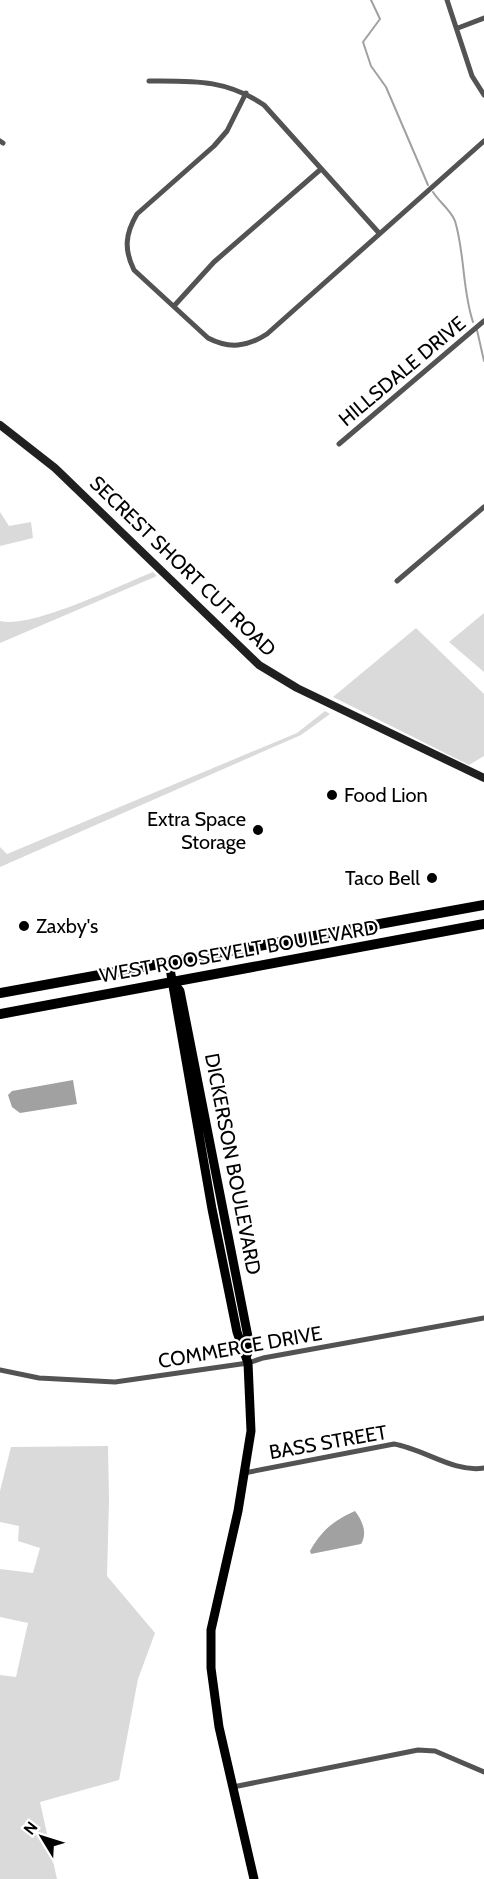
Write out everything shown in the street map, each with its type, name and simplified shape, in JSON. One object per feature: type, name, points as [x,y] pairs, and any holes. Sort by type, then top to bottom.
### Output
[{"type":"highway","name":"WEST ROOSEVELT BOULEVARD","points":[[0,993],[484,905]]},
{"type":"highway","name":"WEST ROOSEVELT BOULEVARD","points":[[0,1014],[484,924]]},
{"type":"main road","name":"SECREST SHORT CUT ROAD","points":[[0,425],[55,468],[259,665],[297,688],[484,778]]},
{"type":"main road","name":"DICKERSON BOULEVARD","points":[[169,963],[173,982],[172,993],[198,1123],[208,1189],[235,1323],[242,1349],[248,1359]]},
{"type":"main road","name":"DICKERSON BOULEVARD","points":[[173,982],[180,991],[250,1347],[248,1359],[251,1431],[211,1630],[211,1668],[219,1727],[254,1879]]},
{"type":"main road","points":[[198,1123],[202,1126],[214,1162]]},
{"type":"street","points":[[447,0],[472,76],[484,95]]},
{"type":"street","points":[[458,28],[484,18]]},
{"type":"street","points":[[148,81],[223,84],[246,93],[264,105],[379,233]]},
{"type":"street","points":[[246,93],[226,131],[214,146],[137,214],[129,227],[127,256],[135,270],[208,338],[222,345],[254,343],[484,141]]},
{"type":"street","points":[[174,306],[214,262],[321,169]]},
{"type":"street","name":"HILLSDALE DRIVE","points":[[339,444],[484,321]]},
{"type":"street","points":[[397,581],[484,507]]},
{"type":"street","name":"COMMERCE DRIVE","points":[[0,1370],[39,1378],[115,1382],[484,1318]]},
{"type":"street","name":"BASS STREET","points":[[244,1473],[394,1444],[414,1447],[459,1466],[484,1468]]},
{"type":"street","points":[[233,1787],[418,1750],[435,1751],[484,1772]]},
{"type":"shaded area","points":[[0,512],[9,526],[31,522],[33,538],[0,546]]},
{"type":"shaded area","points":[[153,572],[157,576],[0,643],[0,621],[14,622],[33,619]]},
{"type":"shaded area","points":[[484,613],[484,672],[449,642]]},
{"type":"shaded area","points":[[416,628],[484,694],[484,756],[469,765],[333,697]]},
{"type":"shaded area","points":[[325,711],[330,714],[301,735],[0,867],[0,847],[7,854],[297,733]]},
{"type":"shaded area","points":[[73,1080],[77,1104],[20,1113],[12,1107],[8,1095],[12,1091]]},
{"type":"shaded area","points":[[108,1446],[107,1576],[155,1633],[138,1679],[119,1780],[40,1802],[57,1879],[0,1879],[0,1675],[16,1677],[28,1623],[0,1617],[0,1569],[33,1573],[40,1548],[18,1541],[19,1526],[0,1522],[0,1491],[11,1447]]},
{"type":"shaded area","points":[[355,1511],[363,1527],[364,1535],[361,1544],[311,1554],[310,1551],[324,1532],[334,1523]]},
{"type":"waterway","points":[[371,0],[380,19],[363,42],[371,66],[386,87],[428,185]]},
{"type":"waterway","points":[[433,192],[455,221],[469,310],[473,322]]},
{"type":"waterway","points":[[477,330],[484,361]]},
{"type":"place","name":"Food Lion","points":[[332,795]]},
{"type":"place","name":"Extra Space Storage","points":[[258,830]]},
{"type":"place","name":"Taco Bell","points":[[432,878]]},
{"type":"place","name":"Zaxby's","points":[[24,926]]}]
